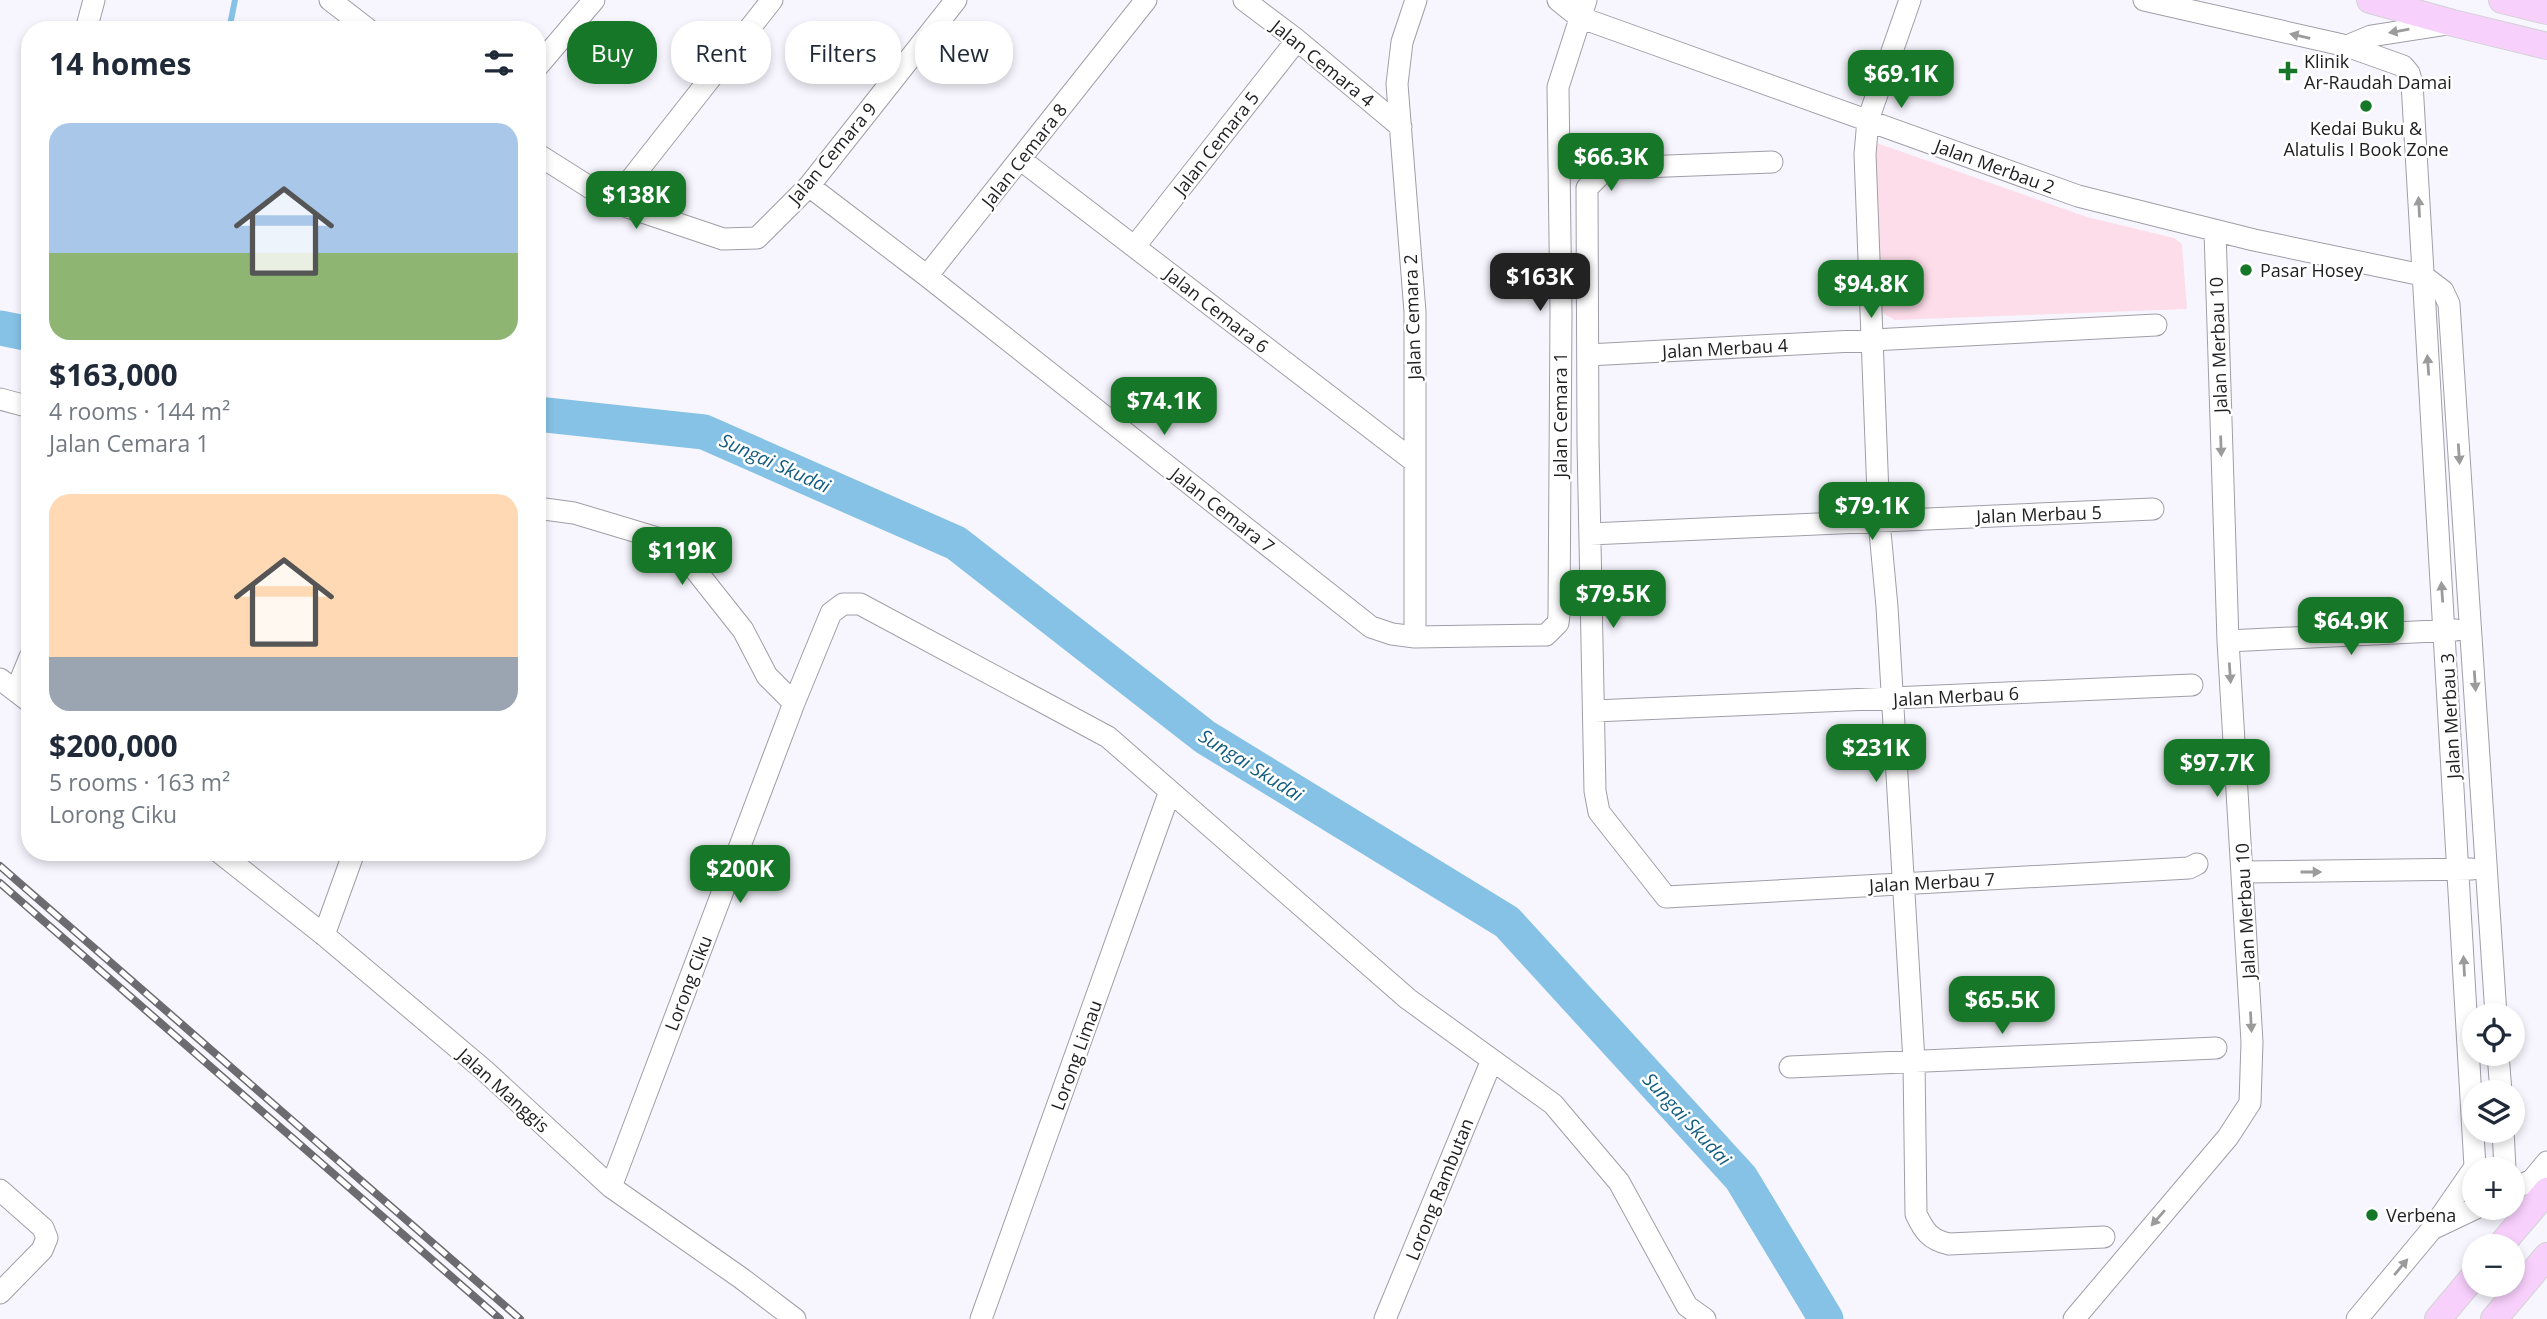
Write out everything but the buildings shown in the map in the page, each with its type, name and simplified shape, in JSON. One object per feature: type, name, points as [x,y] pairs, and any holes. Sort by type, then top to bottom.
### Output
[{"type":"main road","points":[[2370,0],[2547,46]]},
{"type":"main road","points":[[2502,0],[2547,11]]},
{"type":"main road","points":[[2510,1234],[2547,1191]]},
{"type":"main road","points":[[2494,1319],[2547,1256]]},
{"type":"main road","points":[[2438,1319],[2462,1290]]},
{"type":"street","points":[[88,21],[94,0]]},
{"type":"street","points":[[330,0],[357,21]]},
{"type":"street","points":[[546,160],[613,202],[772,0]]},
{"type":"street","name":"Jalan Cemara 9","points":[[613,202],[723,239],[757,237],[809,186],[956,0]]},
{"type":"street","name":"Jalan Cemara 8","points":[[927,276],[1146,0]]},
{"type":"street","name":"Jalan Cemara 4","points":[[1244,0],[1297,40],[1401,127]]},
{"type":"street","name":"Jalan Cemara 2","points":[[1415,637],[1415,312],[1397,84],[1402,43],[1416,0]]},
{"type":"street","name":"Jalan Merbau 2","points":[[1558,0],[1868,120],[2078,196],[2215,231],[2422,275]]},
{"type":"street","points":[[1910,0],[1868,120],[1865,154],[1879,521],[1914,1061],[1916,1213],[1923,1230],[1929,1236],[1935,1241],[1949,1244],[2104,1237]]},
{"type":"street","points":[[2144,0],[2347,46],[2371,36],[2453,23]]},
{"type":"street","points":[[546,55],[585,3]]},
{"type":"street","name":"Jalan Cemara 1","points":[[1538,636],[1553,630],[1559,615],[1558,87],[1582,8]]},
{"type":"street","name":"Jalan Cemara 5","points":[[1135,246],[1297,40]]},
{"type":"street","name":"Jalan Merbau 3","points":[[2347,46],[2403,66],[2412,83],[2476,1167],[2432,1229],[2357,1319]]},
{"type":"street","name":"Jalan Cemara 6","points":[[1020,159],[1415,462]]},
{"type":"street","points":[[1594,711],[1587,188],[1603,172],[1616,168],[1772,162]]},
{"type":"street","name":"Jalan Cemara 7","points":[[809,186],[1371,627],[1392,634],[1415,637],[1538,636]]},
{"type":"street","name":"Jalan Merbau 10","points":[[2074,1319],[2228,1137],[2250,1103],[2252,1042],[2228,641],[2215,231]]},
{"type":"street","points":[[2422,275],[2443,291],[2449,304],[2495,1003]]},
{"type":"street","name":"Jalan Merbau 4","points":[[1588,355],[2156,325]]},
{"type":"street","points":[[0,399],[21,405]]},
{"type":"street","points":[[546,509],[574,513],[674,544],[743,630],[767,676],[794,703]]},
{"type":"street","name":"Jalan Merbau 5","points":[[1590,534],[2153,509]]},
{"type":"street","name":"Lorong Ciku","points":[[611,1187],[794,703],[831,613],[843,604],[860,604],[1108,737],[1170,791]]},
{"type":"street","points":[[2228,641],[2472,629]]},
{"type":"street","name":"Jalan Merbau 6","points":[[1594,711],[2192,685]]},
{"type":"street","name":"Jalan Merbau 7","points":[[1594,711],[1595,792],[1599,812],[1666,897],[2189,868],[2197,864]]},
{"type":"street","points":[[1170,791],[1408,999],[1553,1104],[1619,1182],[1687,1306],[1705,1319]]},
{"type":"street","name":"Lorong Limau","points":[[981,1319],[1170,791]]},
{"type":"street","name":"Jalan Manggis","points":[[230,861],[324,935],[484,1070],[611,1187],[795,1319]]},
{"type":"street","points":[[324,935],[351,861]]},
{"type":"street","points":[[2243,872],[2487,868]]},
{"type":"street","points":[[1790,1068],[2216,1048]]},
{"type":"street","name":"Lorong Rambutan","points":[[1385,1319],[1492,1060]]},
{"type":"street","points":[[2525,1183],[2532,1180],[2547,1162]]},
{"type":"street","points":[[0,1190],[43,1228],[47,1238],[42,1250],[0,1293]]},
{"type":"street","points":[[2432,1229],[2462,1215]]},
{"type":"shaded area","points":[[1874,142],[2087,217],[2174,238],[2182,244],[2187,309],[1895,320],[1884,314],[1879,304]]},
{"type":"waterway","points":[[231,21],[235,0]]},
{"type":"waterway","name":"Sungai Skudai","points":[[0,328],[21,332]]},
{"type":"waterway","name":"Sungai Skudai","points":[[546,415],[704,432],[956,543],[1205,737],[1507,922],[1741,1178],[1826,1319]]},
{"type":"railway","points":[[0,866],[520,1319]]},
{"type":"railway","points":[[0,883],[500,1319]]},
{"type":"place","name":"Klinik Ar-Raudah Damai","points":[[2288,71]]},
{"type":"place","name":"Kedai Buku & Alatulis I Book Zone","points":[[2366,106]]},
{"type":"place","name":"Pasar Hosey","points":[[2246,270]]},
{"type":"place","name":"Verbena","points":[[2372,1215]]}]
